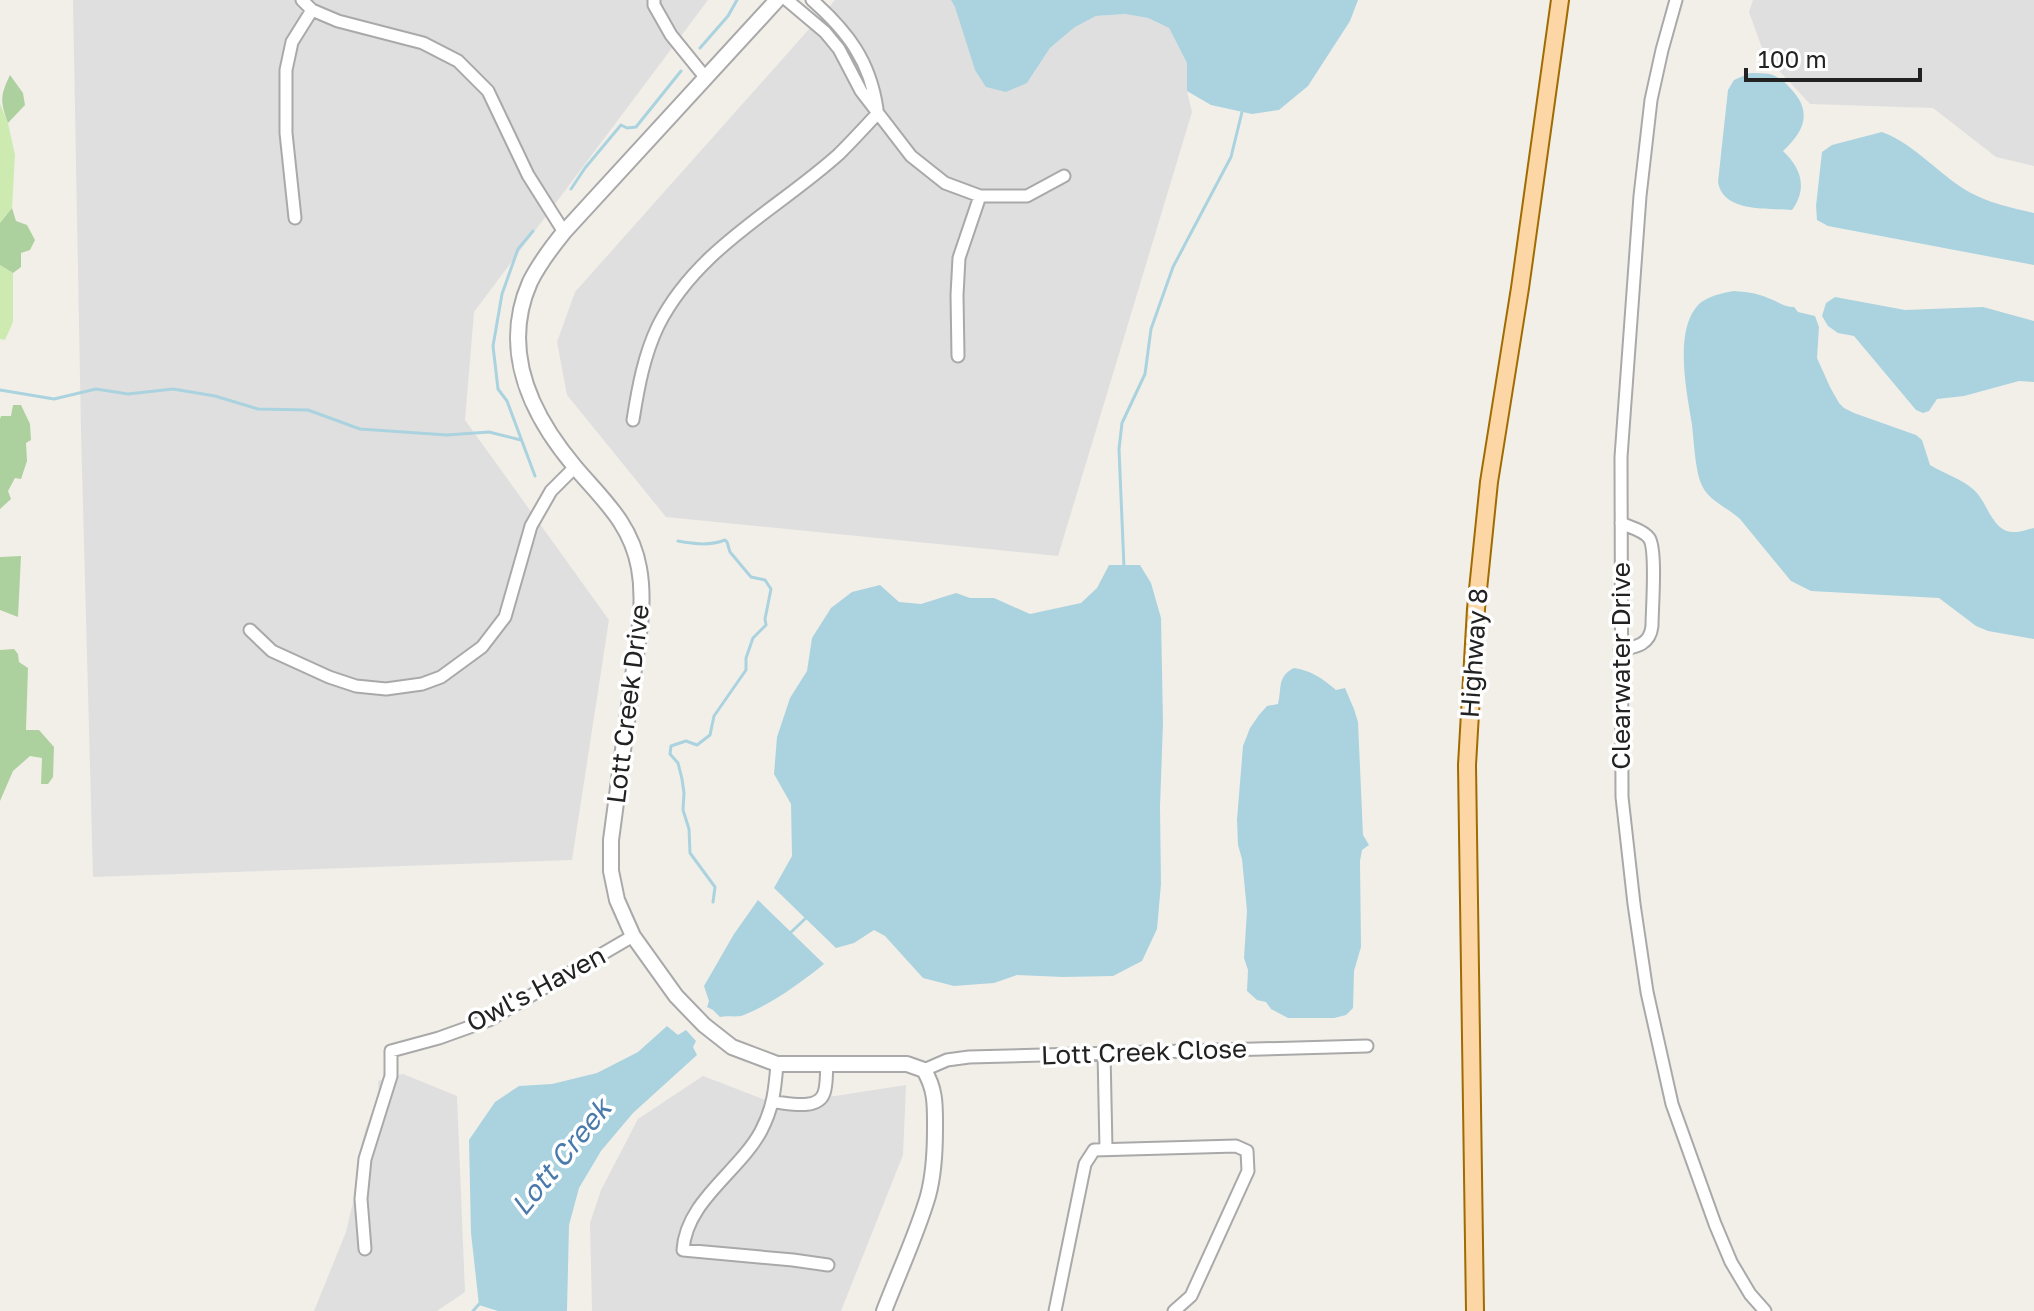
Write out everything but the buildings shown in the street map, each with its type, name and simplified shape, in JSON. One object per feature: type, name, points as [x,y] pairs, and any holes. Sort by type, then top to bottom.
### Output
[{"type":"main road","name":"Highway 8","points":[[1475,1311],[1467,765],[1476,609],[1489,482],[1560,0]]},
{"type":"street","points":[[302,0],[312,10],[338,21],[423,43],[458,61],[488,91],[528,175],[564,232]]},
{"type":"street","points":[[654,0],[671,35],[705,77]]},
{"type":"street","name":"Lott Creek Drive","points":[[777,0],[544,257],[521,310],[520,364],[527,393],[538,416],[575,467],[608,502],[627,532],[639,566],[642,606],[611,840],[611,871],[617,900],[633,936],[676,996],[704,1025],[732,1047],[777,1064],[907,1064],[924,1070]]},
{"type":"street","points":[[787,0],[825,32],[839,49],[861,91],[911,156],[945,183],[980,196],[1027,196],[1064,176]]},
{"type":"street","points":[[812,0],[838,23],[852,42],[873,87],[877,114]]},
{"type":"street","name":"Clearwater Drive","points":[[1676,0],[1651,100],[1642,178],[1621,457],[1622,797],[1634,904],[1655,1032],[1672,1104],[1731,1262],[1750,1294],[1765,1311]]},
{"type":"street","points":[[295,218],[286,133],[286,70],[292,42],[312,10]]},
{"type":"street","points":[[633,420],[638,382],[658,327],[684,284],[721,246],[839,154],[877,114]]},
{"type":"street","points":[[958,356],[959,258],[980,196]]},
{"type":"street","points":[[250,630],[272,651],[356,686],[386,689],[422,684],[441,677],[482,647],[505,617],[531,526],[551,491],[575,467]]},
{"type":"street","points":[[1620,650],[1640,645],[1650,637],[1653,569],[1652,548],[1647,535],[1621,523]]},
{"type":"street","name":"Owl's Haven","points":[[365,1249],[361,1199],[365,1159],[391,1076],[391,1051],[489,1020],[633,936]]},
{"type":"street","name":"Lott Creek Close","points":[[924,1070],[955,1058],[1367,1046]]},
{"type":"street","points":[[1104,1052],[1106,1149]]},
{"type":"street","points":[[777,1064],[774,1102],[761,1132],[698,1209],[684,1233],[683,1250],[828,1265]]},
{"type":"street","points":[[774,1102],[811,1105],[819,1101],[824,1093],[827,1066]]},
{"type":"street","points":[[884,1311],[928,1197],[933,1171],[933,1085],[924,1070]]},
{"type":"street","points":[[1055,1311],[1085,1164],[1094,1150],[1236,1146],[1247,1151],[1248,1171],[1191,1296],[1174,1311]]},
{"type":"shaded area","points":[[73,0],[708,0],[474,312],[465,420],[609,620],[572,860],[93,877]]},
{"type":"shaded area","points":[[835,0],[951,0],[1027,83],[1050,48],[1075,27],[1096,16],[1125,14],[1148,18],[1169,28],[1187,63],[1187,91],[1192,112],[1058,556],[666,517],[567,395],[557,342],[575,292]]},
{"type":"shaded area","points":[[1753,0],[2034,0],[2034,166],[1996,157],[1933,108],[1810,104],[1765,56],[1749,12]]},
{"type":"shaded area","points":[[403,1074],[457,1096],[465,1292],[437,1311],[314,1311],[346,1232],[354,1198],[358,1157],[379,1094],[378,1081]]},
{"type":"shaded area","points":[[703,1076],[765,1100],[835,1096],[906,1085],[903,1155],[841,1311],[592,1311],[590,1223],[601,1190],[638,1119]]},
{"type":"green space","points":[[10,75],[23,93],[25,105],[8,123],[2,99]]},
{"type":"green space","points":[[0,104],[15,155],[12,208],[0,223]]},
{"type":"green space","points":[[12,208],[16,221],[27,225],[35,240],[30,250],[21,253],[21,267],[13,273],[0,265],[0,223]]},
{"type":"green space","points":[[0,265],[13,273],[13,322],[5,340],[0,339]]},
{"type":"green space","points":[[13,405],[21,405],[30,424],[31,440],[26,443],[27,461],[21,479],[15,478],[8,491],[11,499],[0,509],[0,419],[1,416],[11,416]]},
{"type":"green space","points":[[21,556],[18,617],[0,610],[0,557]]},
{"type":"green space","points":[[14,649],[19,662],[28,668],[26,730],[39,730],[54,747],[53,777],[48,784],[41,784],[42,758],[30,756],[13,771],[0,801],[0,650]]},
{"type":"water","points":[[951,0],[1358,0],[1350,21],[1308,86],[1279,110],[1252,114],[1211,105],[1187,91],[1187,63],[1169,28],[1148,18],[1125,14],[1096,16],[1075,27],[1050,48],[1027,83],[1006,92],[986,87],[975,70]]},
{"type":"water","points":[[1750,73],[1770,74],[1779,78],[1798,97],[1802,106],[1801,129],[1783,151],[1794,164],[1800,179],[1800,194],[1792,210],[1737,204],[1728,199],[1718,182],[1728,90],[1734,80]]},
{"type":"water","points":[[1882,132],[1906,144],[1969,192],[2034,213],[2034,265],[1828,226],[1817,220],[1822,152],[1832,145]]},
{"type":"water","points":[[1734,291],[1760,295],[1815,316],[1819,327],[1817,358],[1844,408],[1916,435],[1922,440],[1930,465],[1974,490],[2001,528],[2016,532],[2034,528],[2034,639],[1976,626],[1939,598],[1811,591],[1791,581],[1740,519],[1707,494],[1700,481],[1696,461],[1685,380],[1686,329],[1699,304]]},
{"type":"water","points":[[1835,297],[1905,310],[1983,307],[2034,321],[2034,382],[2019,381],[1964,396],[1937,399],[1929,411],[1923,413],[1916,410],[1854,336],[1838,333],[1828,326],[1822,316],[1826,303]]},
{"type":"water","points":[[1109,565],[1140,565],[1151,583],[1161,618],[1161,884],[1157,929],[1142,961],[1113,976],[1017,975],[994,983],[954,986],[923,978],[885,936],[874,930],[854,943],[836,948],[774,888],[792,856],[791,804],[774,774],[777,737],[790,698],[807,671],[812,638],[831,608],[852,592],[880,585],[899,602],[921,604],[956,593],[970,598],[994,598],[1030,614],[1081,603],[1097,588]]},
{"type":"water","points":[[1294,668],[1316,676],[1336,690],[1345,688],[1358,722],[1363,835],[1369,845],[1362,850],[1360,861],[1361,947],[1354,971],[1353,1008],[1346,1015],[1334,1018],[1288,1018],[1247,991],[1248,970],[1244,958],[1247,911],[1237,820],[1243,746],[1259,715],[1267,706],[1278,704],[1281,683]]},
{"type":"water","points":[[758,900],[824,964],[755,1010],[741,1016],[720,1017],[707,1007],[709,1001],[704,986]]},
{"type":"water","points":[[667,1026],[678,1035],[686,1030],[696,1041],[693,1047],[697,1055],[633,1113],[601,1151],[579,1188],[569,1225],[567,1311],[498,1311],[479,1305],[471,1233],[469,1140],[495,1102],[519,1086],[552,1084],[597,1073],[638,1052]]},
{"type":"waterway","name":"Lott Creek","points":[[700,48],[728,16],[737,0]]},
{"type":"waterway","name":"Lott Creek","points":[[571,189],[621,125],[636,127],[681,71]]},
{"type":"waterway","points":[[1124,567],[1119,449],[1122,423],[1145,374],[1151,329],[1173,267],[1231,157],[1242,112]]},
{"type":"waterway","points":[[533,231],[518,249],[502,294],[493,346],[498,389],[507,401],[535,476]]},
{"type":"waterway","points":[[0,390],[54,399],[96,389],[128,394],[173,389],[215,396],[258,409],[308,410],[360,429],[447,435],[489,432],[521,440]]},
{"type":"waterway","name":"Lott Creek","points":[[678,541],[702,544],[725,540],[730,552],[751,577],[765,580],[771,589],[766,625],[753,638],[746,658],[746,670],[714,716],[710,735],[697,745],[686,741],[671,746],[670,754],[678,763],[682,779],[690,853],[715,887],[713,902]]},
{"type":"waterway","points":[[788,935],[806,918]]},
{"type":"waterway","name":"Lott Creek","points":[[473,1311],[481,1302]]}]
